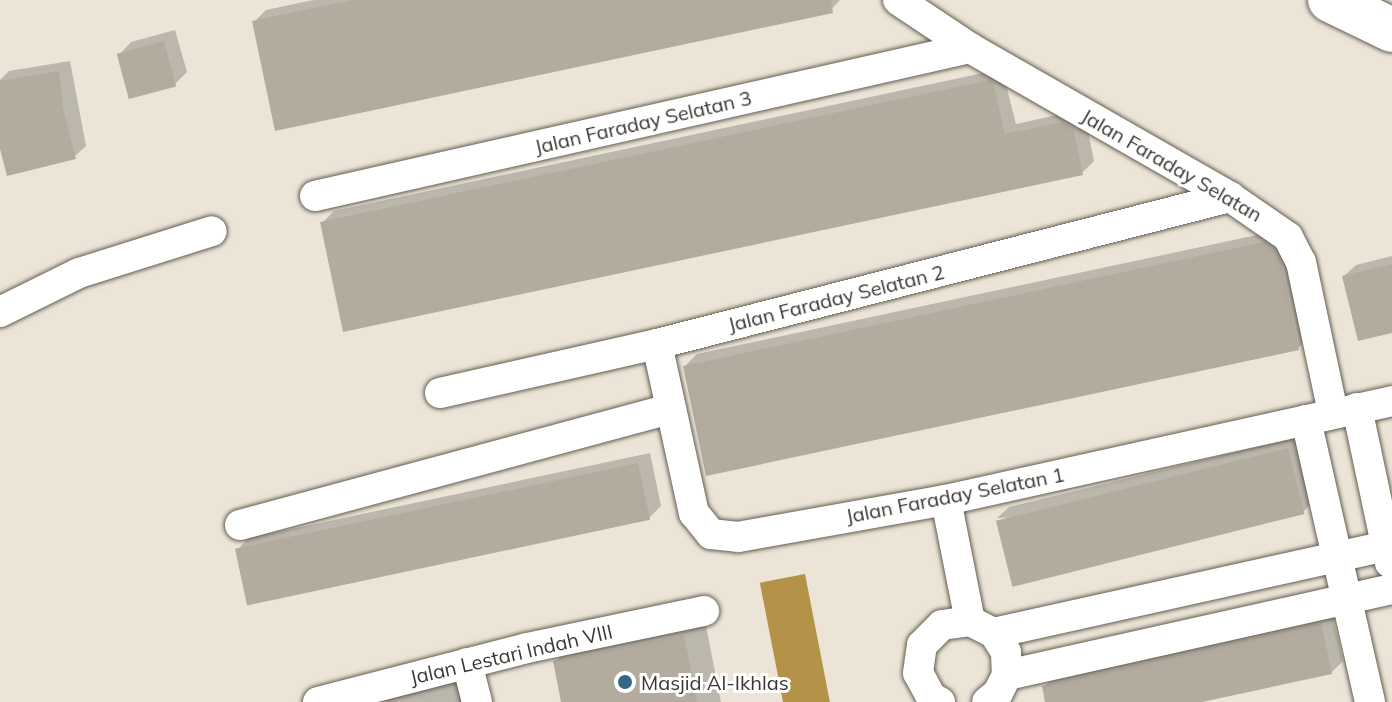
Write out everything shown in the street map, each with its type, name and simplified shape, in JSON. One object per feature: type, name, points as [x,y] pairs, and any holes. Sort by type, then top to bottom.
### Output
[{"type":"street","name":"Jalan Faraday Selatan","points":[[898,0],[970,48],[1230,197],[1288,237],[1301,262],[1332,414]]},
{"type":"street","points":[[1330,0],[1392,30]]},
{"type":"street","name":"Jalan Faraday Selatan 3","points":[[315,196],[970,48]]},
{"type":"street","name":"Jalan Faraday Selatan 2","points":[[440,393],[657,344],[1230,197]]},
{"type":"street","points":[[0,312],[79,273],[212,231]]},
{"type":"street","name":"Jalan Faraday Selatan 1","points":[[657,344],[694,513],[711,534],[738,537],[946,500],[1392,401]]},
{"type":"street","points":[[240,525],[671,409]]},
{"type":"street","points":[[1332,414],[1337,555],[1370,702]]},
{"type":"street","points":[[940,702],[931,697],[918,673],[922,645],[942,625],[982,627],[1337,555],[1390,555],[1332,414]]},
{"type":"street","points":[[946,500],[982,627],[1006,652],[1007,675],[998,693],[987,702]]},
{"type":"street","points":[[1007,675],[1392,589]]},
{"type":"street","name":"Jalan Lestari Indah VIII","points":[[318,702],[467,663],[704,611]]},
{"type":"street","points":[[467,663],[477,702]]},
{"type":"shaded area","points":[[805,574],[830,702],[783,702],[760,583]]},
{"type":"building","points":[[352,0],[831,0],[833,13],[275,131],[252,21]]},
{"type":"building","points":[[164,41],[176,86],[129,99],[117,54]]},
{"type":"building","points":[[59,71],[63,108],[76,159],[7,176],[0,149],[0,81]]},
{"type":"building","points":[[990,80],[1005,134],[1063,122],[1073,128],[1083,175],[343,332],[320,222]]},
{"type":"building","points":[[1264,242],[1274,249],[1281,262],[1299,350],[706,476],[683,366]]},
{"type":"building","points":[[1392,264],[1392,333],[1358,341],[1342,276]]},
{"type":"building","points":[[1288,448],[1304,514],[1012,587],[996,521]]},
{"type":"building","points":[[638,463],[650,520],[247,605],[235,549]]},
{"type":"building","points":[[1321,623],[1332,674],[1202,702],[1045,702],[1042,686]]},
{"type":"building","name":"Masjid Al-Ikhlas","points":[[684,635],[697,702],[561,702],[553,661]]},
{"type":"place","name":"Masjid Al-Ikhlas","points":[[625,682]]}]
